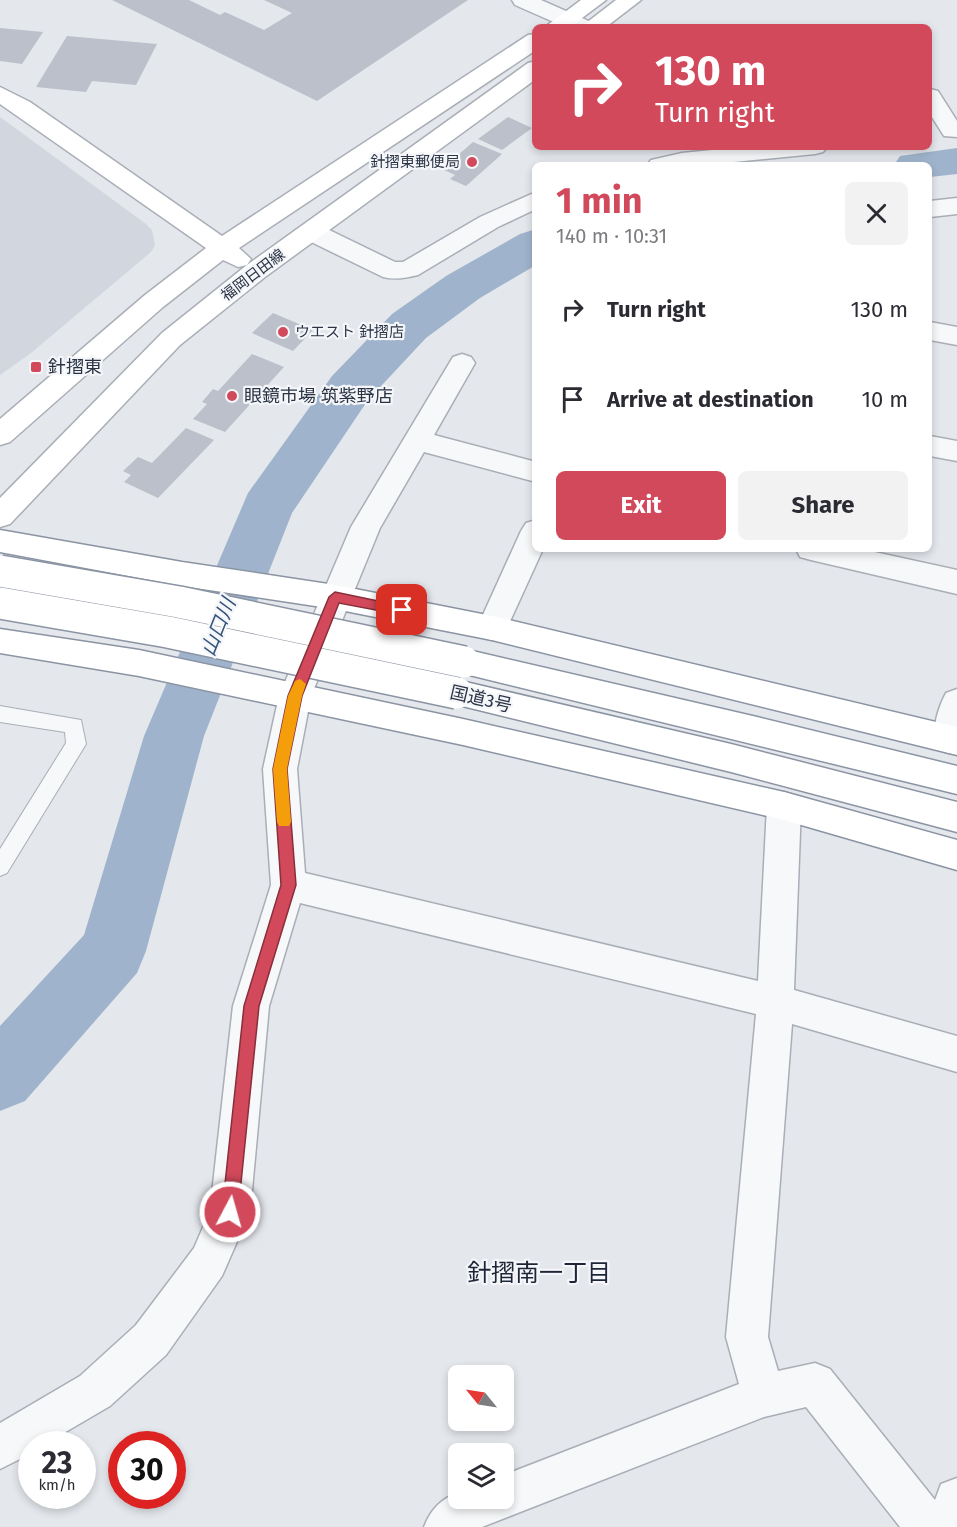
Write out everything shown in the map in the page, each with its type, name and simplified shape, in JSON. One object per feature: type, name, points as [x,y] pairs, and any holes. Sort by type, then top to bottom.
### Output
[{"type":"main road","points":[[569,24],[595,0]]},
{"type":"main road","points":[[596,24],[630,0]]},
{"type":"main road","points":[[0,435],[154,301],[222,248],[532,43]]},
{"type":"main road","name":"福岡日田線","points":[[0,516],[171,339],[256,271],[532,71]]},
{"type":"main road","points":[[0,94],[22,107],[256,271]]},
{"type":"main road","points":[[0,541],[182,574],[327,596],[492,628],[953,740]]},
{"type":"main road","name":"国道3号","points":[[0,571],[179,602],[464,662],[758,730],[957,780]]},
{"type":"main road","name":"国道3号","points":[[0,603],[168,632],[457,693],[731,758],[957,817]]},
{"type":"main road","points":[[0,641],[139,663],[284,694],[784,806],[957,855]]},
{"type":"street","points":[[523,0],[566,24]]},
{"type":"street","points":[[932,100],[946,131]]},
{"type":"street","points":[[673,162],[784,150]]},
{"type":"street","points":[[312,232],[392,271],[409,269],[489,222],[532,201]]},
{"type":"street","points":[[932,209],[957,206]]},
{"type":"street","points":[[932,331],[957,336]]},
{"type":"street","points":[[0,1447],[95,1391],[151,1340],[208,1262],[230,1212],[251,1006],[288,885],[280,769],[284,694],[327,596],[462,363]]},
{"type":"street","points":[[417,440],[532,471]]},
{"type":"street","points":[[932,446],[957,451]]},
{"type":"street","points":[[492,628],[532,540]]},
{"type":"street","points":[[824,552],[957,582]]},
{"type":"street","points":[[953,740],[957,702]]},
{"type":"street","points":[[764,1396],[747,1337],[775,1002],[784,806]]},
{"type":"street","points":[[288,885],[775,1002],[957,1054]]},
{"type":"street","points":[[514,1493],[764,1396],[815,1384],[928,1527]]},
{"type":"street","points":[[948,1527],[957,1500]]},
{"type":"street","points":[[446,1527],[464,1512],[472,1509]]},
{"type":"lane","points":[[0,714],[74,726],[76,744],[0,867]]},
{"type":"shaded area","points":[[0,117],[146,224],[152,230],[155,245],[151,252],[31,353],[0,375]]},
{"type":"building","points":[[112,0],[189,0],[220,15],[225,12],[264,30],[292,13],[264,0],[468,0],[317,101]]},
{"type":"building","points":[[0,28],[43,32],[22,64],[0,61]]},
{"type":"building","points":[[67,36],[157,44],[136,85],[92,81],[86,92],[36,87]]},
{"type":"building","points":[[508,117],[532,128],[502,150],[478,139]]},
{"type":"building","name":"針摺東郵便局","points":[[473,142],[502,154],[466,186],[450,179],[455,175],[442,169]]},
{"type":"building","name":"ウエスト 針摺店","points":[[273,313],[313,330],[293,351],[252,333]]},
{"type":"building","name":"眼鏡市場 筑紫野店","points":[[252,354],[284,367],[225,432],[193,419],[207,404],[202,402],[213,389],[218,391]]},
{"type":"building","points":[[186,428],[214,440],[158,498],[124,482],[131,475],[123,471],[138,457],[152,463]]},
{"type":"waterway","name":"山口川","points":[[932,163],[957,161]]},
{"type":"waterway","name":"山口川","points":[[0,1077],[113,951],[174,736],[267,507],[350,388],[409,326],[463,287],[532,246]]},
{"type":"slow traffic","points":[[284,822],[280,769],[295,696],[300,684]]},
{"type":"place","name":"針摺東郵便局","points":[[472,162]]},
{"type":"place","name":"ウエスト 針摺店","points":[[283,332]]},
{"type":"place","name":"針摺東","points":[[36,367]]},
{"type":"place","name":"眼鏡市場 筑紫野店","points":[[232,396]]},
{"type":"district","name":"針摺南一丁目","points":[[539,1273]]},
{"type":"route","points":[[230,1212],[251,1006],[288,885],[280,769],[295,696],[335,597],[402,610]]}]
